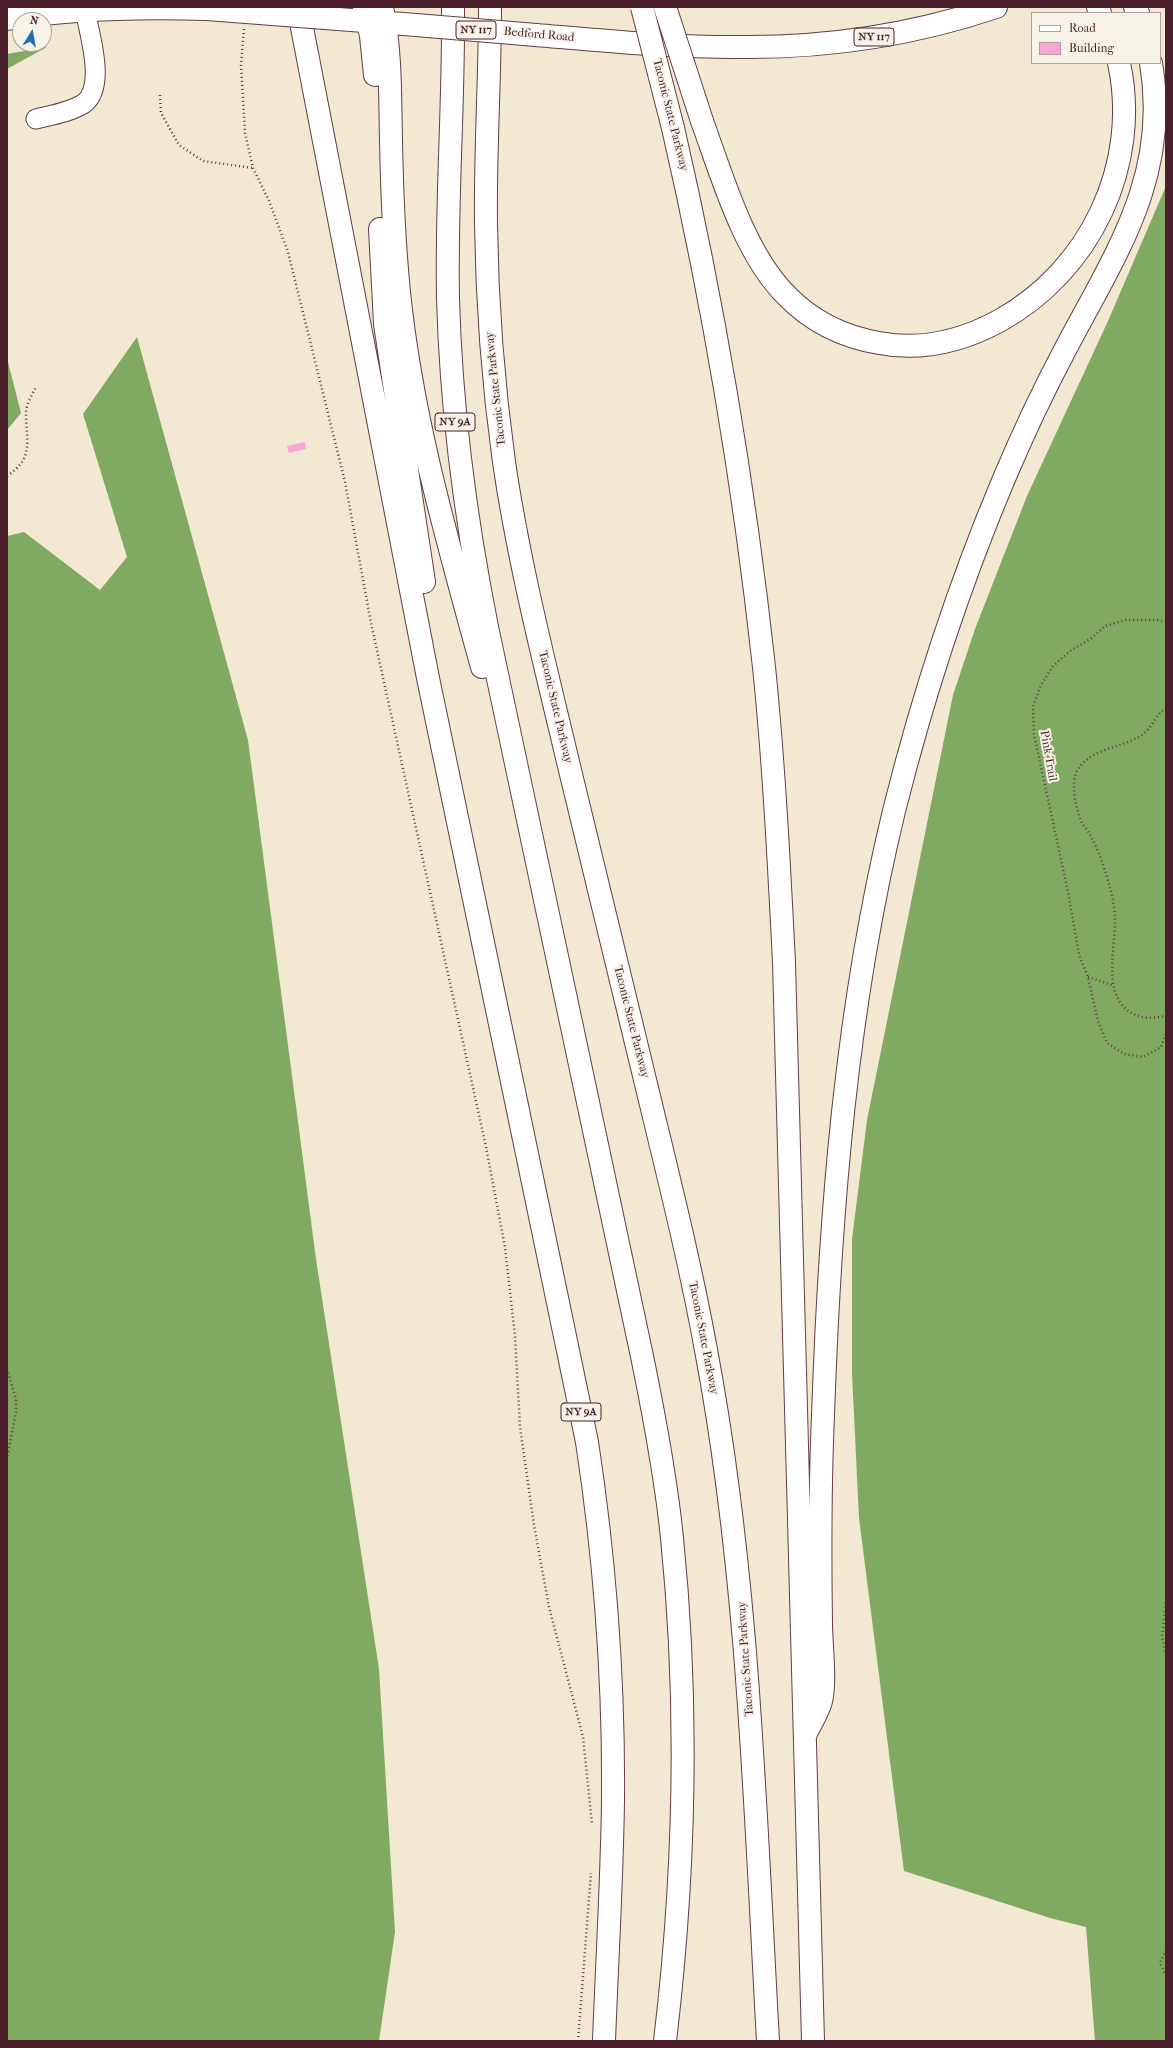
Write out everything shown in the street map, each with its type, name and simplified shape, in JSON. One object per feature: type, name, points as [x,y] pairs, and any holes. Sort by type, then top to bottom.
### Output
[{"type":"main road","name":"NY 9A","points":[[298,7],[418,628],[586,1435],[596,1499],[607,1620],[613,1739],[612,1861],[604,2041]]},
{"type":"main road","name":"NY 9A","points":[[454,7],[448,296],[450,359],[458,448],[475,566],[649,1391],[665,1478],[672,1537],[681,1657],[683,1772],[679,1883],[665,2041]]},
{"type":"main road","name":"Taconic State Parkway","points":[[490,7],[486,172],[487,259],[490,339],[502,452],[518,544],[535,623],[677,1212],[701,1321],[715,1400],[734,1531],[745,1636],[768,2041]]},
{"type":"main road","name":"Taconic State Parkway","points":[[642,7],[674,128],[702,258],[733,433],[752,562],[770,734],[784,970],[813,2041]]},
{"type":"main road","points":[[665,7],[702,121],[750,242],[765,270],[786,295],[810,315],[853,337],[901,346],[934,344],[979,331],[1023,306],[1061,273],[1083,245],[1107,199],[1121,153],[1125,107],[1119,64]]},
{"type":"main road","name":"Bedford Road","points":[[7,19],[86,10],[162,8],[207,9],[325,18],[375,14],[416,25],[689,46],[748,47],[805,45],[894,34],[996,7]]},
{"type":"main road","points":[[375,14],[374,70],[380,254],[385,324],[428,604],[452,795]]},
{"type":"main road","points":[[375,14],[388,55],[394,242],[403,322],[417,411],[441,516],[482,668],[532,831]]},
{"type":"main road","points":[[804,1738],[821,1700],[820,1531],[822,1423],[836,1189],[855,1022],[880,876],[894,813],[920,714],[944,637],[976,548],[1032,415],[1116,253],[1143,191],[1152,156],[1155,123],[1155,97],[1151,64]]},
{"type":"lane","points":[[36,118],[76,107],[84,103],[91,94],[96,82],[96,74],[86,10]]},
{"type":"path","points":[[245,21],[241,65],[245,133],[253,168],[270,201],[288,252],[342,467],[371,623],[486,1148],[505,1247],[515,1336],[520,1427],[534,1525],[549,1607],[583,1737],[592,1826]]},
{"type":"path","points":[[160,95],[161,113],[179,145],[202,161],[253,168]]},
{"type":"path","points":[[7,476],[18,469],[24,460],[28,444],[25,412],[36,387]]},
{"type":"path","name":"Pink Trail","points":[[1166,622],[1126,620],[1105,626],[1092,638],[1070,651],[1052,666],[1041,685],[1033,707],[1034,734],[1040,756],[1043,783],[1068,892],[1079,955],[1088,977],[1098,1022],[1108,1043],[1124,1054],[1143,1057],[1161,1046],[1166,1034]]},
{"type":"path","name":"Pink Trail","points":[[1166,708],[1145,733],[1132,741],[1085,760],[1077,772],[1073,788],[1082,822],[1092,837],[1111,889],[1115,921],[1112,954],[1112,985],[1120,1001],[1129,1011],[1142,1017],[1166,1016]]},
{"type":"path","points":[[1088,977],[1112,985]]},
{"type":"path","points":[[7,1369],[16,1399],[16,1412],[7,1458]]},
{"type":"path","points":[[1166,1603],[1162,1636],[1166,1654]]},
{"type":"path","points":[[578,2041],[591,1871]]},
{"type":"path","points":[[1166,1950],[1160,1964],[1166,1975]]},
{"type":"green space","points":[[18,52],[38,52],[7,69],[7,54]]},
{"type":"green space","points":[[1166,186],[1166,2041],[1095,2041],[1086,1927],[1050,1918],[904,1871],[859,1518],[852,1373],[852,1239],[867,1120],[953,695],[975,629],[1027,496],[1108,321]]},
{"type":"green space","points":[[137,337],[248,740],[316,1259],[379,1669],[395,1932],[379,2041],[7,2041],[7,536],[24,532],[100,590],[127,557],[83,414]]},
{"type":"green space","points":[[7,358],[21,413],[7,430]]},
{"type":"building","points":[[305,442],[306,449],[289,453],[287,446]]}]
